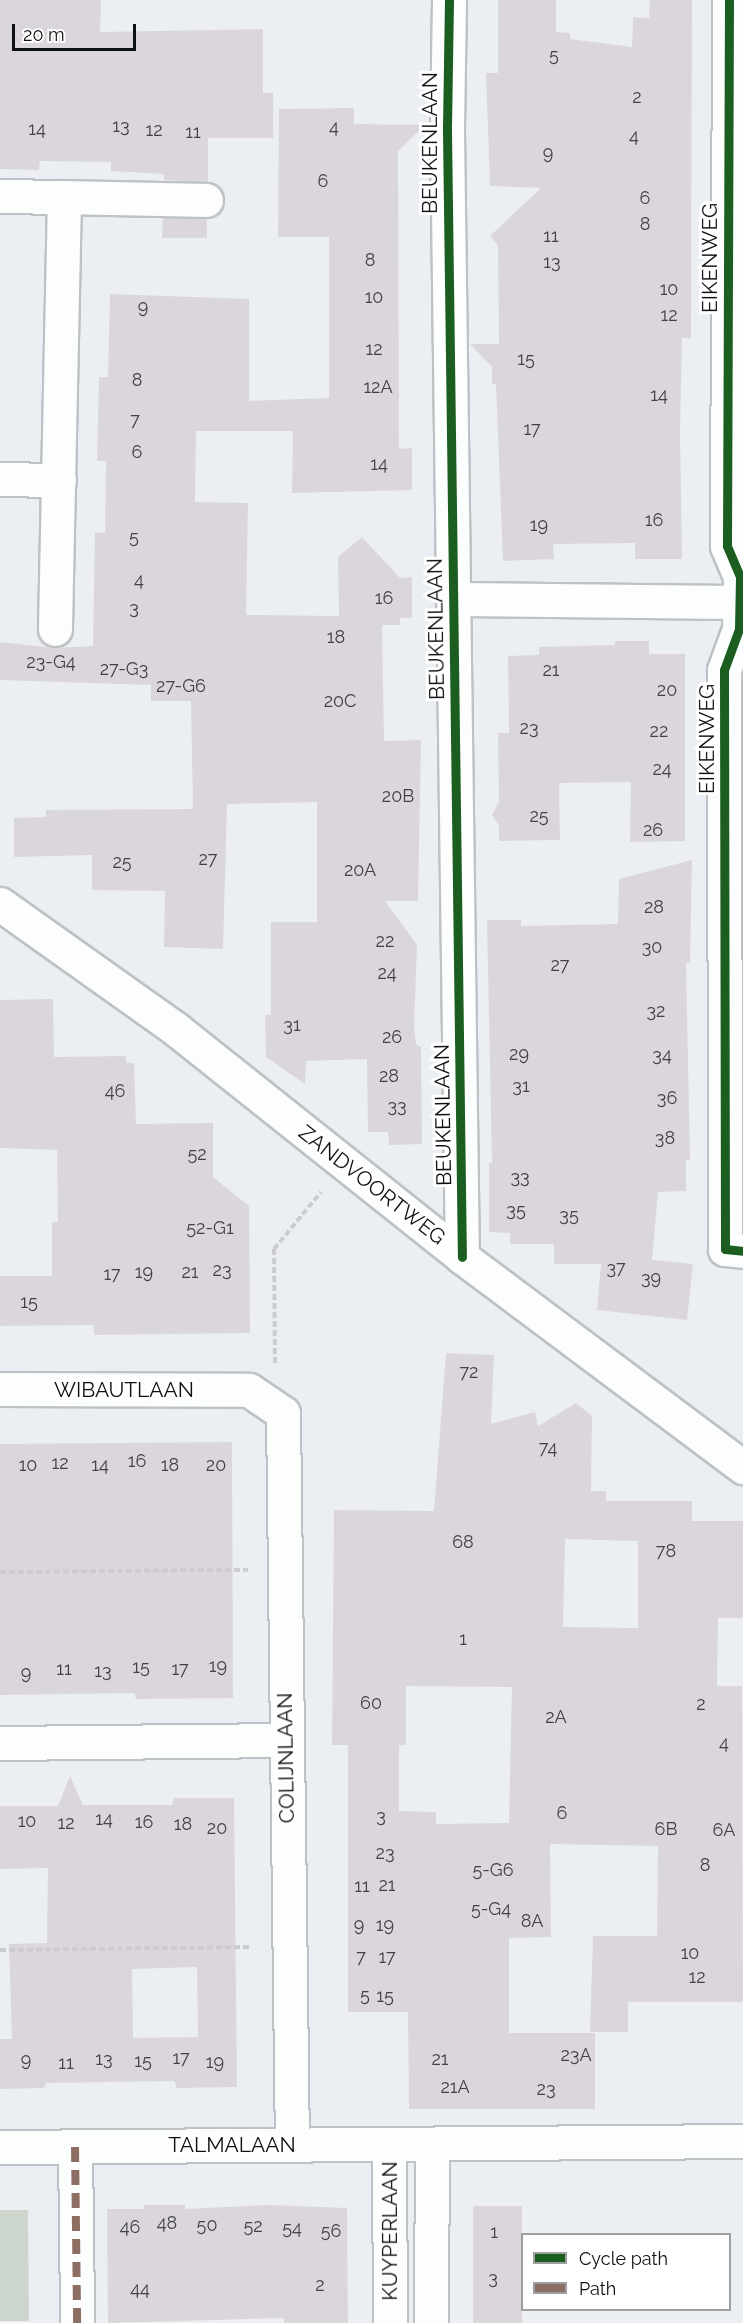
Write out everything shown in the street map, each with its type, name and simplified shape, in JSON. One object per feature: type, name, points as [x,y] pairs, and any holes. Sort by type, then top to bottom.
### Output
[{"type":"street","name":"BEUKENLAAN","points":[[449,0],[462,1257]]},
{"type":"street","name":"EIKENWEG","points":[[729,0],[726,546],[740,577],[739,629],[724,670],[725,1249],[743,1251]]},
{"type":"street","points":[[0,196],[206,200]]},
{"type":"street","points":[[55,629],[64,197]]},
{"type":"street","points":[[0,479],[59,480]]},
{"type":"street","name":"BEUKENLAAN","points":[[454,599],[739,602]]},
{"type":"street","name":"ZANDVOORTWEG","points":[[0,904],[177,1030],[462,1257],[743,1467]]},
{"type":"street","name":"WIBAUTLAAN","points":[[0,1389],[249,1390],[275,1408]]},
{"type":"street","name":"COLIJNLAAN","points":[[275,1408],[283,1413],[292,2145]]},
{"type":"street","points":[[0,1743],[286,1740]]},
{"type":"street","points":[[432,2144],[743,2141]]},
{"type":"street","name":"KUYPERLAAN","points":[[390,2323],[389,2145],[432,2144],[431,2323]]},
{"type":"street","name":"TALMALAAN","points":[[0,2147],[389,2145]]},
{"type":"street","points":[[75,2147],[77,2323]]},
{"type":"path","points":[[275,1408],[274,1249],[345,1163]]},
{"type":"path","points":[[0,1572],[284,1570]]},
{"type":"path","points":[[0,1950],[289,1946]]},
{"type":"shaded area","points":[[0,2210],[28,2210],[29,2321],[0,2321]]},
{"type":"building","points":[[0,0],[101,0],[100,32],[263,29],[263,93],[273,93],[273,138],[208,138],[208,182],[164,180],[164,174],[111,171],[111,162],[40,161],[39,170],[0,169]]},
{"type":"building","points":[[498,0],[556,0],[556,32],[570,33],[570,39],[632,47],[633,17],[649,18],[650,0],[692,0],[691,338],[682,338],[680,431],[682,559],[635,559],[635,543],[553,544],[554,559],[503,561],[496,384],[492,384],[492,367],[470,344],[499,344],[498,245],[490,236],[541,188],[490,186],[486,73],[498,73]]},
{"type":"building","points":[[354,108],[354,124],[425,125],[398,151],[399,449],[412,448],[412,490],[292,493],[293,431],[196,431],[195,502],[248,503],[246,615],[339,616],[338,557],[362,537],[400,578],[412,577],[412,618],[400,618],[400,625],[382,625],[384,741],[421,740],[418,901],[385,901],[417,945],[414,1028],[416,1044],[421,1047],[422,1144],[389,1145],[388,1132],[368,1132],[367,1059],[306,1061],[305,1084],[266,1057],[265,1015],[271,1015],[271,922],[317,922],[317,802],[227,804],[223,949],[164,947],[165,891],[92,890],[92,855],[14,857],[14,818],[46,817],[46,810],[193,809],[191,701],[151,701],[151,685],[0,680],[0,642],[54,648],[93,646],[95,532],[105,533],[106,461],[97,461],[99,377],[108,377],[110,294],[249,299],[249,401],[329,398],[329,237],[278,237],[279,109]]},
{"type":"building","points":[[163,218],[207,218],[207,238],[162,238]]},
{"type":"building","points":[[615,641],[649,641],[649,654],[685,654],[685,841],[630,842],[631,782],[559,783],[560,840],[499,841],[499,826],[492,815],[499,802],[498,733],[509,733],[508,656],[539,655],[539,647],[615,645]]},
{"type":"building","points":[[692,860],[690,963],[686,963],[690,1160],[686,1160],[686,1191],[658,1192],[652,1260],[693,1264],[687,1320],[597,1310],[601,1264],[554,1264],[554,1244],[510,1244],[510,1233],[489,1232],[489,1163],[492,1163],[487,920],[521,920],[521,926],[618,924],[619,879]]},
{"type":"building","points":[[53,999],[54,1057],[126,1056],[126,1063],[134,1063],[136,1124],[213,1123],[213,1177],[249,1206],[250,1333],[94,1335],[94,1325],[0,1326],[0,1276],[52,1276],[52,1222],[58,1222],[57,1150],[0,1148],[0,1000]]},
{"type":"building","points":[[446,1353],[494,1355],[491,1424],[535,1412],[538,1426],[576,1403],[592,1416],[591,1491],[606,1491],[606,1501],[692,1501],[692,1521],[743,1521],[743,1618],[718,1618],[717,1686],[742,1686],[743,2002],[628,2002],[628,2032],[590,2032],[593,1936],[657,1936],[658,1846],[550,1844],[551,1937],[509,1938],[509,2033],[595,2033],[595,2109],[409,2109],[408,2012],[348,2012],[348,1745],[332,1745],[334,1510],[434,1511]],"holes":[[[565,1539],[638,1541],[638,1628],[563,1627]],[[406,1686],[512,1687],[509,1823],[436,1824],[436,1812],[399,1811],[399,1745],[406,1745]]]},
{"type":"building","points":[[232,1442],[233,1698],[136,1699],[134,1693],[0,1695],[0,1444]]},
{"type":"building","points":[[70,1776],[83,1805],[172,1805],[174,1798],[234,1798],[237,2087],[177,2088],[174,2081],[46,2083],[44,2088],[0,2089],[0,2039],[12,2039],[9,1944],[47,1943],[48,1868],[0,1869],[0,1806],[58,1806]],"holes":[[[197,1967],[198,2037],[133,2038],[132,1969]]]},
{"type":"building","points":[[144,2205],[185,2205],[185,2209],[269,2205],[347,2208],[348,2323],[284,2323],[284,2318],[108,2323],[107,2209],[144,2209]]},
{"type":"building","points":[[473,2206],[522,2206],[522,2323],[473,2323]]},
{"type":"marked path","points":[[75,2147],[77,2323]]},
{"type":"cycle path","points":[[449,0],[447,132],[462,1257]]},
{"type":"cycle path","points":[[729,0],[727,546],[740,577],[739,629],[724,670],[725,1249],[743,1251]]}]
